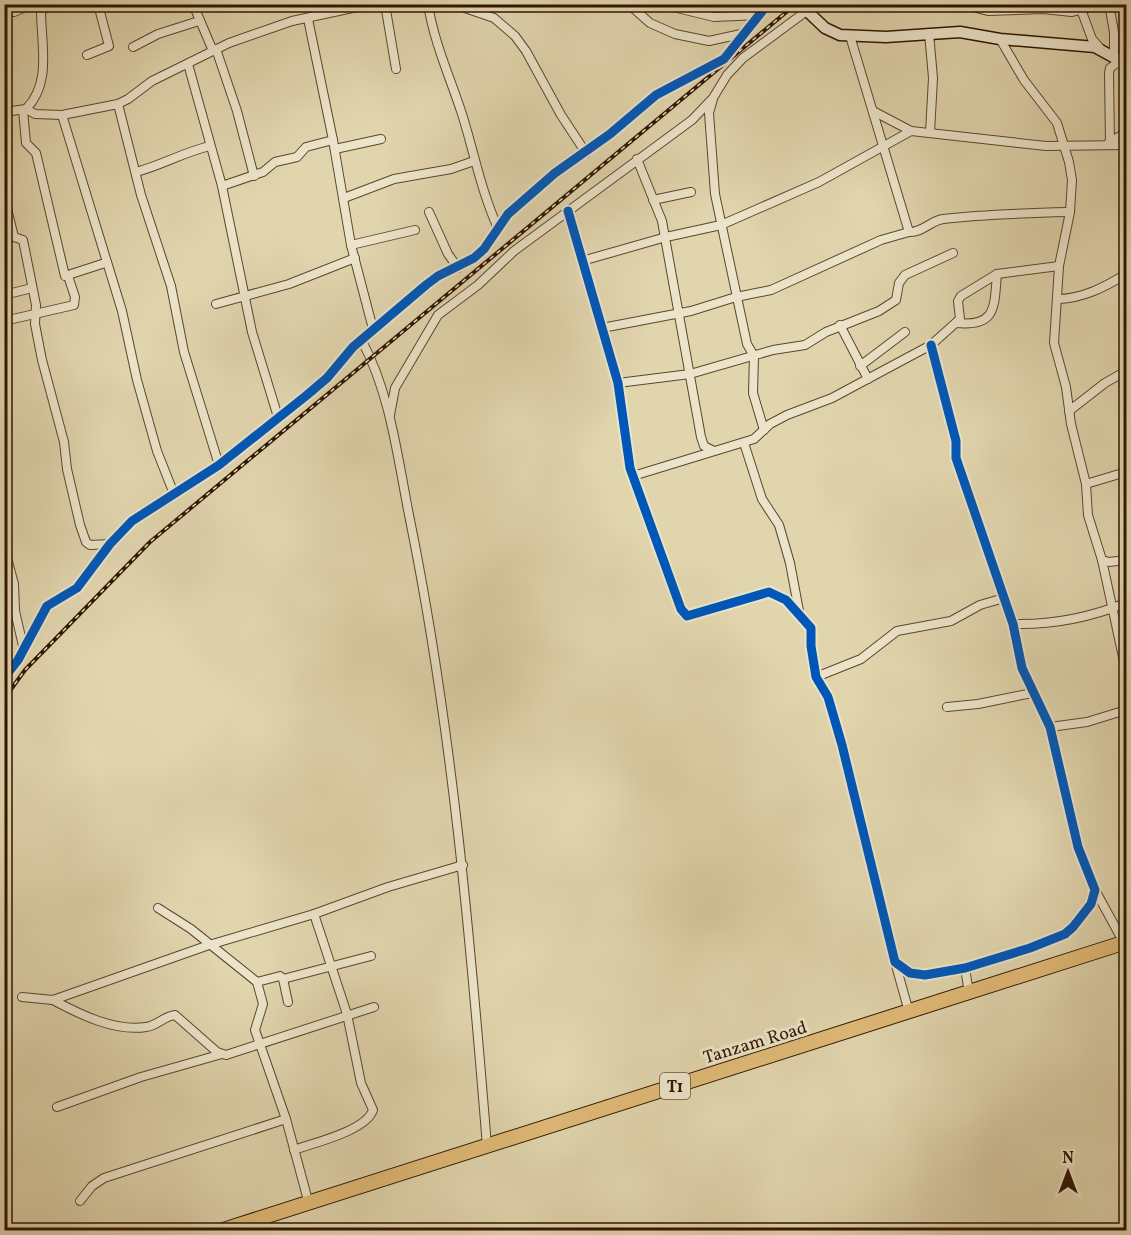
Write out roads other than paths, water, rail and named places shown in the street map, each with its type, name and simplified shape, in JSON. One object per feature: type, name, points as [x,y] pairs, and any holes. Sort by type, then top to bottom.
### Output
[{"type":"highway","name":"Tanzam Road","points":[[223,1230],[1125,943]]},
{"type":"street","points":[[4,12],[15,12],[52,4]]},
{"type":"street","points":[[87,55],[109,46],[98,4]]},
{"type":"street","points":[[193,4],[199,21],[215,50],[237,111],[254,176]]},
{"type":"street","points":[[4,112],[25,109],[35,114],[62,115],[118,104],[152,81],[215,50],[268,28],[308,19],[332,8],[371,4]]},
{"type":"street","points":[[385,4],[396,69]]},
{"type":"street","points":[[428,4],[439,52],[455,90],[474,161],[498,228]]},
{"type":"street","points":[[453,4],[494,18],[515,36],[586,153]]},
{"type":"street","points":[[625,4],[650,23],[675,34],[709,41],[741,34]]},
{"type":"street","points":[[4,678],[18,660],[23,646],[47,606],[77,588],[110,544],[132,521],[219,465],[327,378],[353,347],[438,276],[458,268],[484,249],[508,214],[555,173],[586,153],[656,95],[724,59],[741,34],[768,4]]},
{"type":"street","points":[[795,4],[806,10],[825,28],[850,36],[886,37],[960,32],[1000,39],[1100,48]]},
{"type":"street","points":[[389,418],[395,388],[438,315],[568,211],[692,120],[713,98],[727,75],[743,58],[816,4]]},
{"type":"street","points":[[961,4],[988,11],[1079,8],[1102,4]]},
{"type":"street","points":[[1109,4],[1120,61]]},
{"type":"street","points":[[4,321],[74,305],[75,297],[60,260],[36,153],[26,143],[25,109],[39,93],[44,74],[36,7]]},
{"type":"street","points":[[633,8],[673,7],[714,17],[760,15]]},
{"type":"street","points":[[1079,8],[1092,39],[1100,48],[1120,61]]},
{"type":"street","points":[[308,19],[335,149],[351,245],[373,329]]},
{"type":"street","points":[[133,47],[158,33],[199,21]]},
{"type":"street","points":[[929,33],[933,78],[930,133]]},
{"type":"street","points":[[850,36],[909,232]]},
{"type":"street","points":[[1000,39],[1024,80],[1057,123],[1066,147],[1072,180],[1070,212],[1059,266],[1054,343],[1066,387],[1069,411],[1086,484],[1088,515],[1102,560],[1126,671]]},
{"type":"street","points":[[1110,144],[1109,71],[1120,61]]},
{"type":"street","points":[[188,63],[222,186],[263,376],[278,417]]},
{"type":"street","points":[[713,98],[709,113],[715,194],[747,345],[754,356],[753,393],[764,430]]},
{"type":"street","points":[[118,104],[143,203],[171,286],[184,352],[219,465]]},
{"type":"street","points":[[873,111],[911,131],[1066,147],[1126,145]]},
{"type":"street","points":[[62,115],[105,263],[122,311],[137,380],[157,451],[174,494]]},
{"type":"street","points":[[582,261],[666,237],[721,225],[819,182],[911,131]]},
{"type":"street","points":[[1110,144],[1126,133]]},
{"type":"street","points":[[335,149],[381,139]]},
{"type":"street","points":[[222,186],[254,176],[275,162],[297,157],[306,147],[333,140]]},
{"type":"street","points":[[136,172],[166,164],[182,153],[210,146]]},
{"type":"street","points":[[637,159],[666,237],[701,437],[704,446],[712,450]]},
{"type":"street","points":[[344,198],[394,179],[451,169],[474,161]]},
{"type":"street","points":[[653,200],[691,192]]},
{"type":"street","points":[[4,197],[15,237]]},
{"type":"street","points":[[568,211],[618,383],[626,452],[683,614],[692,614],[769,592],[786,600],[799,611],[811,628],[811,646],[816,677],[828,697],[842,745],[909,1012]]},
{"type":"street","points":[[429,212],[448,254],[458,268]]},
{"type":"street","points":[[602,328],[706,308],[736,297],[771,290],[881,240],[920,231],[934,221],[961,217],[1070,212]]},
{"type":"street","points":[[351,245],[415,230]]},
{"type":"street","points":[[4,240],[15,237],[23,240],[42,360],[64,442],[67,469],[86,542],[90,545],[110,544]]},
{"type":"street","points":[[618,383],[690,374],[773,350],[805,345],[840,325],[888,305],[896,300],[899,283],[905,275],[953,253]]},
{"type":"street","points":[[216,304],[289,284],[355,258]]},
{"type":"street","points":[[68,276],[105,263]]},
{"type":"street","points":[[633,476],[754,439],[787,415],[832,398],[931,345],[961,316],[958,302],[961,296],[997,274],[1059,266]]},
{"type":"street","points":[[956,323],[983,321],[992,313],[997,274]]},
{"type":"street","points":[[1057,299],[1072,299],[1084,295],[1126,274]]},
{"type":"street","points":[[4,295],[32,288]]},
{"type":"street","points":[[840,325],[868,379]]},
{"type":"street","points":[[860,366],[904,332]]},
{"type":"street","points":[[362,341],[377,372],[389,418],[437,658],[463,865],[487,1146]]},
{"type":"street","points":[[931,345],[956,441],[956,458],[1013,624],[1022,668],[1050,727],[1078,847],[1095,890],[1125,943]]},
{"type":"street","points":[[1069,411],[1105,383],[1126,371]]},
{"type":"street","points":[[744,443],[762,499],[779,525],[790,563],[799,611]]},
{"type":"street","points":[[1086,484],[1126,472]]},
{"type":"street","points":[[4,547],[8,569],[16,590],[16,619],[23,646]]},
{"type":"street","points":[[1102,560],[1109,562],[1126,560]]},
{"type":"street","points":[[816,677],[861,659],[897,631],[951,621],[980,605],[1004,598]]},
{"type":"street","points":[[1013,624],[1054,621],[1112,609],[1126,603]]},
{"type":"street","points":[[4,662],[18,660]]},
{"type":"street","points":[[947,707],[978,704],[1032,693]]},
{"type":"street","points":[[1050,727],[1087,722],[1126,710]]},
{"type":"street","points":[[53,1000],[209,945],[314,914],[388,887],[463,865]]},
{"type":"street","points":[[895,962],[916,975],[965,968],[1030,948],[1065,934],[1079,921],[1091,904],[1095,890]]},
{"type":"street","points":[[158,908],[190,928],[257,982],[262,1004],[255,1030],[286,1119],[309,1204]]},
{"type":"street","points":[[294,1150],[352,1129],[371,1116],[373,1110],[361,1083],[347,1014],[314,914]]},
{"type":"street","points":[[257,982],[277,976],[283,979],[370,956]]},
{"type":"street","points":[[965,968],[969,993]]},
{"type":"street","points":[[283,979],[288,1002]]},
{"type":"street","points":[[22,997],[53,1000],[75,1012],[135,1029],[149,1027],[169,1016],[180,1017],[222,1054]]},
{"type":"street","points":[[57,1107],[141,1077],[260,1044],[374,1007]]},
{"type":"street","points":[[80,1201],[92,1186],[104,1178],[286,1119]]},
{"type":"railway","points":[[4,699],[25,670],[150,542],[796,4]]}]
